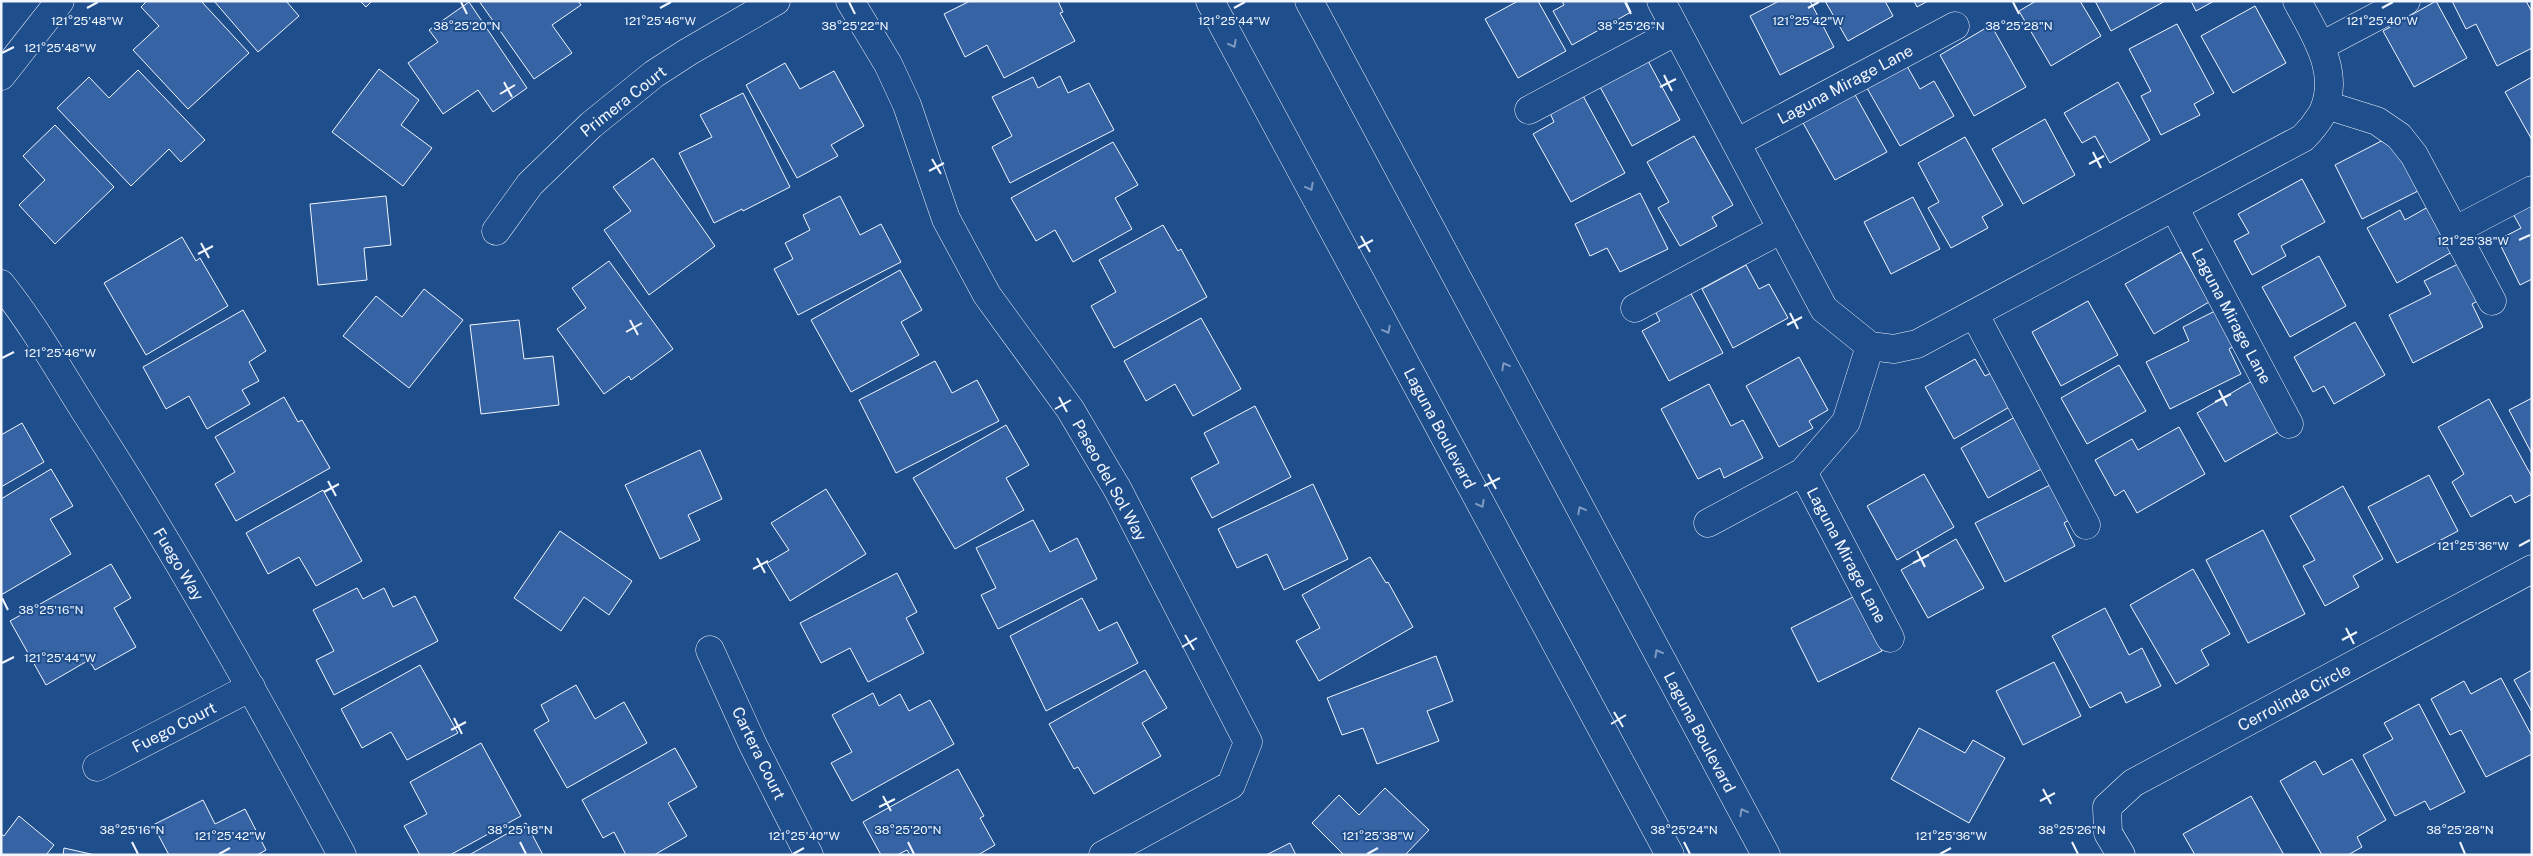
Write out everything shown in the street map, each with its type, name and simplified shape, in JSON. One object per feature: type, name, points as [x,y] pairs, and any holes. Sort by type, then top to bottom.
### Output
[{"type":"street","points":[[1,76],[60,1]]},
{"type":"street","name":"Primera Court","points":[[496,231],[530,184],[591,125],[654,74],[776,1]]},
{"type":"street","name":"Paseo del Sol Way","points":[[850,1],[888,64],[903,96],[946,219],[987,295],[1070,409],[1118,490],[1248,742],[1231,785],[1103,855]]},
{"type":"street","name":"Laguna Boulevard","points":[[1210,1],[1664,853]]},
{"type":"street","name":"Laguna Boulevard","points":[[1309,1],[1766,855]]},
{"type":"street","points":[[1661,1],[1824,309],[1870,346],[1894,349],[1917,344],[1975,315],[2304,138],[2326,105],[2329,81],[2326,56],[2297,1]]},
{"type":"street","points":[[2321,46],[2406,1]]},
{"type":"street","name":"Laguna Mirage Lane","points":[[1736,143],[1955,26]]},
{"type":"street","points":[[1529,110],[1677,31]]},
{"type":"street","points":[[2326,105],[2376,121],[2399,136],[2414,155],[2492,301]]},
{"type":"street","points":[[2454,231],[2532,190]]},
{"type":"street","name":"Laguna Mirage Lane","points":[[2175,209],[2289,424]]},
{"type":"street","points":[[1635,308],[1782,229]]},
{"type":"street","name":"Fuego Way","points":[[1,284],[126,475],[252,687],[342,855]]},
{"type":"street","points":[[1975,315],[2086,525]]},
{"type":"street","name":"Laguna Mirage Lane","points":[[1708,523],[1803,472],[1846,422],[1870,346]]},
{"type":"street","name":"Laguna Mirage Lane","points":[[1803,472],[1890,638]]},
{"type":"street","name":"Cerrolinda Circle","points":[[2121,855],[2108,833],[2107,807],[2133,783],[2532,569]]},
{"type":"street","name":"Cartera Court","points":[[710,650],[753,745],[810,855]]},
{"type":"street","name":"Fuego Court","points":[[97,767],[252,687]]},
{"type":"building","points":[[147,1],[201,1],[249,53],[188,109],[133,50],[159,26],[141,7]]},
{"type":"building","points":[[214,1],[286,1],[299,16],[258,52]]},
{"type":"building","points":[[360,1],[372,1],[366,7]]},
{"type":"building","points":[[479,1],[578,1],[581,5],[552,25],[572,53],[534,79]]},
{"type":"building","points":[[970,1],[1058,1],[1063,12],[1060,13],[1075,41],[1004,78],[987,45],[965,57],[944,14]]},
{"type":"building","points":[[1518,1],[1538,1],[1566,51],[1518,78],[1485,19]]},
{"type":"building","points":[[1562,1],[1626,1],[1631,12],[1572,45],[1553,11],[1564,5]]},
{"type":"building","points":[[1779,1],[1810,1],[1834,47],[1780,75],[1750,16]]},
{"type":"building","points":[[1825,1],[1885,1],[1893,16],[1848,41]]},
{"type":"building","points":[[1914,1],[1928,1],[1917,7]]},
{"type":"building","points":[[2036,1],[2080,1],[2101,36],[2051,66],[2019,11]]},
{"type":"building","points":[[2095,1],[2165,1],[2111,31]]},
{"type":"building","points":[[2191,1],[2214,1],[2196,11]]},
{"type":"building","points":[[2436,1],[2467,58],[2414,87],[2383,31]]},
{"type":"building","points":[[2452,1],[2526,1],[2532,12],[2532,48],[2497,66],[2476,24],[2466,29]]},
{"type":"building","points":[[469,2],[527,88],[493,112],[478,90],[443,114],[408,63],[438,42],[429,30]]},
{"type":"building","points":[[2255,6],[2286,63],[2233,93],[2201,36]]},
{"type":"building","points":[[2177,24],[2214,93],[2194,104],[2200,115],[2161,135],[2141,96],[2151,91],[2129,49]]},
{"type":"building","points":[[1991,25],[2026,87],[1974,116],[1940,55]]},
{"type":"building","points":[[1647,59],[1680,120],[1632,146],[1599,85]]},
{"type":"building","points":[[785,63],[800,89],[834,71],[864,126],[831,145],[838,156],[797,178],[746,85]]},
{"type":"building","points":[[1907,66],[1920,89],[1934,81],[1954,116],[1900,146],[1867,88]]},
{"type":"building","points":[[379,69],[419,100],[401,125],[432,148],[403,186],[332,132]]},
{"type":"building","points":[[138,70],[205,140],[181,162],[169,149],[131,186],[57,108],[89,77],[109,98]]},
{"type":"building","points":[[1060,76],[1068,93],[1089,83],[1114,130],[1010,183],[992,147],[1012,136],[992,97],[1033,77],[1038,88]]},
{"type":"building","points":[[2532,77],[2532,140],[2505,92]]},
{"type":"building","points":[[2118,82],[2150,140],[2110,163],[2095,136],[2082,143],[2064,113]]},
{"type":"building","points":[[743,93],[790,187],[743,211],[742,209],[714,223],[679,153],[712,137],[700,115]]},
{"type":"building","points":[[1854,93],[1887,152],[1835,180],[1802,121]]},
{"type":"building","points":[[1582,94],[1625,173],[1571,202],[1533,134],[1554,122],[1550,113]]},
{"type":"building","points":[[2045,119],[2075,175],[2023,204],[1992,149]]},
{"type":"building","points":[[55,125],[114,187],[55,244],[19,205],[45,180],[23,156]]},
{"type":"building","points":[[1694,136],[1733,205],[1712,217],[1717,226],[1680,246],[1658,208],[1669,202],[1647,162]]},
{"type":"building","points":[[2391,136],[2418,191],[2362,219],[2335,165]]},
{"type":"building","points":[[1965,137],[2003,205],[1982,217],[1988,228],[1951,248],[1928,208],[1939,202],[1918,163]]},
{"type":"building","points":[[1113,142],[1138,185],[1115,198],[1132,229],[1073,262],[1055,230],[1036,241],[1011,198]]},
{"type":"building","points":[[653,158],[715,246],[649,295],[604,230],[631,211],[613,187]]},
{"type":"building","points":[[2302,179],[2325,222],[2281,246],[2286,256],[2252,275],[2234,241],[2249,233],[2238,214]]},
{"type":"building","points":[[1640,193],[1668,249],[1620,272],[1607,248],[1590,256],[1575,224]]},
{"type":"building","points":[[386,196],[391,245],[364,248],[367,280],[318,285],[310,204]]},
{"type":"building","points":[[840,196],[860,235],[881,224],[901,262],[798,315],[774,269],[793,259],[785,243],[810,230],[803,215]]},
{"type":"building","points":[[1913,197],[1940,249],[1891,274],[1864,222]]},
{"type":"building","points":[[2532,202],[2532,279],[2520,285],[2498,240],[2521,228],[2512,212]]},
{"type":"building","points":[[2428,207],[2452,252],[2397,283],[2367,228],[2400,210],[2405,220]]},
{"type":"building","points":[[1163,225],[1178,251],[1181,249],[1207,297],[1114,348],[1091,306],[1116,292],[1099,260]]},
{"type":"building","points":[[182,237],[196,261],[200,258],[228,306],[146,355],[104,283]]},
{"type":"building","points":[[2181,252],[2209,302],[2154,334],[2125,284]]},
{"type":"building","points":[[2319,256],[2346,306],[2290,337],[2262,287]]},
{"type":"building","points":[[609,261],[673,349],[631,380],[629,376],[604,394],[557,329],[586,308],[572,288]]},
{"type":"building","points":[[2464,261],[2483,298],[2472,304],[2483,327],[2413,363],[2389,315],[2431,294],[2424,281]]},
{"type":"building","points":[[1746,265],[1759,289],[1769,284],[1788,318],[1733,348],[1702,289]]},
{"type":"building","points":[[900,270],[922,310],[901,322],[919,355],[851,392],[811,320]]},
{"type":"building","points":[[424,289],[463,320],[409,388],[343,336],[376,296],[402,317]]},
{"type":"building","points":[[1690,292],[1723,353],[1669,381],[1642,331],[1660,321],[1655,311]]},
{"type":"building","points":[[2088,301],[2118,355],[2061,386],[2032,332]]},
{"type":"building","points":[[2221,308],[2238,344],[2229,349],[2241,374],[2170,409],[2146,362],[2189,341],[2183,327]]},
{"type":"building","points":[[243,310],[266,351],[249,362],[259,381],[242,390],[250,404],[207,429],[189,396],[166,409],[143,367]]},
{"type":"building","points":[[1201,318],[1241,389],[1193,416],[1175,384],[1146,401],[1124,361]]},
{"type":"building","points":[[519,320],[524,359],[553,356],[559,405],[481,414],[470,325]]},
{"type":"building","points":[[2355,322],[2385,375],[2334,404],[2324,386],[2313,392],[2294,357]]},
{"type":"building","points":[[1799,357],[1828,410],[1809,421],[1813,428],[1779,447],[1746,386]]},
{"type":"building","points":[[1975,359],[1985,376],[1993,372],[2011,406],[1954,439],[1925,387]]},
{"type":"building","points":[[935,361],[952,393],[977,380],[999,421],[896,473],[859,400]]},
{"type":"building","points":[[2119,365],[2146,411],[2087,444],[2061,398]]},
{"type":"building","points":[[2252,381],[2280,431],[2225,462],[2197,413]]},
{"type":"building","points":[[1709,384],[1731,426],[1743,420],[1763,458],[1724,478],[1720,468],[1698,479],[1661,409]]},
{"type":"building","points":[[284,397],[298,422],[302,420],[330,468],[236,521],[215,484],[235,472],[215,437]]},
{"type":"building","points":[[2532,398],[2532,454],[2509,410]]},
{"type":"building","points":[[2489,399],[2532,477],[2532,494],[2515,503],[2511,495],[2471,517],[2452,482],[2464,474],[2438,427]]},
{"type":"building","points":[[1255,406],[1291,477],[1212,518],[1191,478],[1219,463],[1204,433]]},
{"type":"building","points":[[2015,417],[2043,468],[1988,498],[1961,448]]},
{"type":"building","points":[[22,423],[44,462],[1,487],[1,435]]},
{"type":"building","points":[[1006,425],[1029,465],[1006,478],[1024,510],[955,549],[913,478]]},
{"type":"building","points":[[2179,427],[2205,474],[2137,513],[2124,490],[2115,496],[2095,460],[2132,439],[2138,450]]},
{"type":"building","points":[[700,450],[722,499],[688,515],[700,540],[660,559],[625,485]]},
{"type":"building","points":[[51,469],[73,506],[50,519],[71,554],[1,595],[1,499]]},
{"type":"building","points":[[1924,474],[1954,527],[1897,560],[1867,506]]},
{"type":"building","points":[[2429,475],[2458,531],[2397,563],[2368,507]]},
{"type":"building","points":[[2056,482],[2074,517],[2064,523],[2075,546],[2005,582],[1975,523]]},
{"type":"building","points":[[1313,484],[1348,559],[1284,590],[1267,554],[1237,568],[1218,529]]},
{"type":"building","points":[[2343,486],[2383,559],[2353,576],[2359,587],[2325,606],[2303,566],[2315,560],[2290,516]]},
{"type":"building","points":[[826,489],[866,554],[790,601],[767,563],[789,550],[771,523]]},
{"type":"building","points":[[323,490],[362,561],[316,586],[299,557],[268,574],[246,533]]},
{"type":"building","points":[[1033,520],[1050,552],[1077,538],[1097,579],[998,629],[981,595],[996,588],[976,548]]},
{"type":"building","points":[[2263,530],[2305,614],[2248,643],[2206,560]]},
{"type":"building","points":[[560,531],[632,581],[609,615],[584,597],[561,631],[514,598]]},
{"type":"building","points":[[1956,539],[1984,588],[1928,618],[1901,570]]},
{"type":"building","points":[[1370,557],[1386,583],[1388,582],[1413,627],[1319,681],[1296,641],[1320,628],[1302,595]]},
{"type":"building","points":[[111,564],[131,598],[114,608],[136,647],[95,670],[89,660],[46,685],[10,621]]},
{"type":"building","points":[[2193,569],[2230,634],[2201,650],[2209,665],[2176,684],[2130,605]]},
{"type":"building","points":[[897,573],[917,612],[906,618],[924,653],[868,682],[850,648],[821,663],[800,623]]},
{"type":"building","points":[[357,588],[363,599],[384,588],[393,607],[415,596],[438,641],[334,695],[316,660],[334,651],[313,610]]},
{"type":"building","points":[[1855,596],[1882,651],[1818,682],[1791,628]]},
{"type":"building","points":[[1082,598],[1099,631],[1117,622],[1138,663],[1046,711],[1010,636]]},
{"type":"building","points":[[2105,608],[2129,655],[2142,648],[2161,686],[2126,703],[2121,692],[2090,708],[2052,636]]},
{"type":"building","points":[[1436,656],[1453,701],[1427,711],[1439,741],[1377,764],[1363,728],[1342,735],[1327,698]]},
{"type":"building","points":[[2054,662],[2081,716],[2023,745],[1996,691]]},
{"type":"building","points":[[420,665],[458,733],[407,760],[391,732],[362,748],[341,709]]},
{"type":"building","points":[[1145,670],[1167,708],[1142,723],[1161,756],[1094,794],[1078,767],[1074,769],[1049,724]]},
{"type":"building","points":[[2532,670],[2532,712],[2514,680]]},
{"type":"building","points":[[2501,678],[2532,736],[2532,754],[2486,777],[2461,730],[2450,735],[2431,699],[2464,681],[2471,694]]},
{"type":"building","points":[[576,685],[595,719],[624,702],[647,743],[567,788],[534,730],[549,721],[541,705]]},
{"type":"building","points":[[873,693],[879,706],[900,694],[909,711],[930,700],[954,744],[852,801],[831,763],[852,752],[832,715]]},
{"type":"building","points":[[2419,704],[2465,792],[2430,810],[2425,801],[2395,816],[2363,755],[2393,739],[2384,723]]},
{"type":"building","points":[[1919,728],[1965,753],[1973,740],[2005,758],[1969,823],[1891,779]]},
{"type":"building","points":[[481,743],[521,816],[450,855],[420,855],[404,826],[427,814],[410,782]]},
{"type":"building","points":[[675,748],[697,787],[668,803],[687,836],[654,855],[626,855],[614,832],[603,838],[582,800]]},
{"type":"building","points":[[2352,759],[2386,820],[2357,837],[2362,847],[2348,855],[2322,855],[2280,781],[2315,761],[2323,775]]},
{"type":"building","points":[[958,769],[984,816],[980,818],[995,845],[978,855],[910,855],[907,850],[897,855],[881,855],[863,822]]},
{"type":"building","points":[[1385,788],[1429,830],[1405,855],[1344,855],[1312,823],[1339,795],[1359,815]]},
{"type":"building","points":[[2251,796],[2284,855],[2195,855],[2183,834]]},
{"type":"building","points":[[203,800],[215,824],[245,809],[266,850],[257,855],[169,855],[153,825]]},
{"type":"building","points":[[19,816],[54,845],[46,855],[1,855],[1,834],[4,836]]},
{"type":"building","points":[[526,823],[543,855],[469,855]]},
{"type":"building","points":[[1290,843],[1296,855],[1266,855]]},
{"type":"building","points":[[64,848],[95,855],[63,855]]}]
